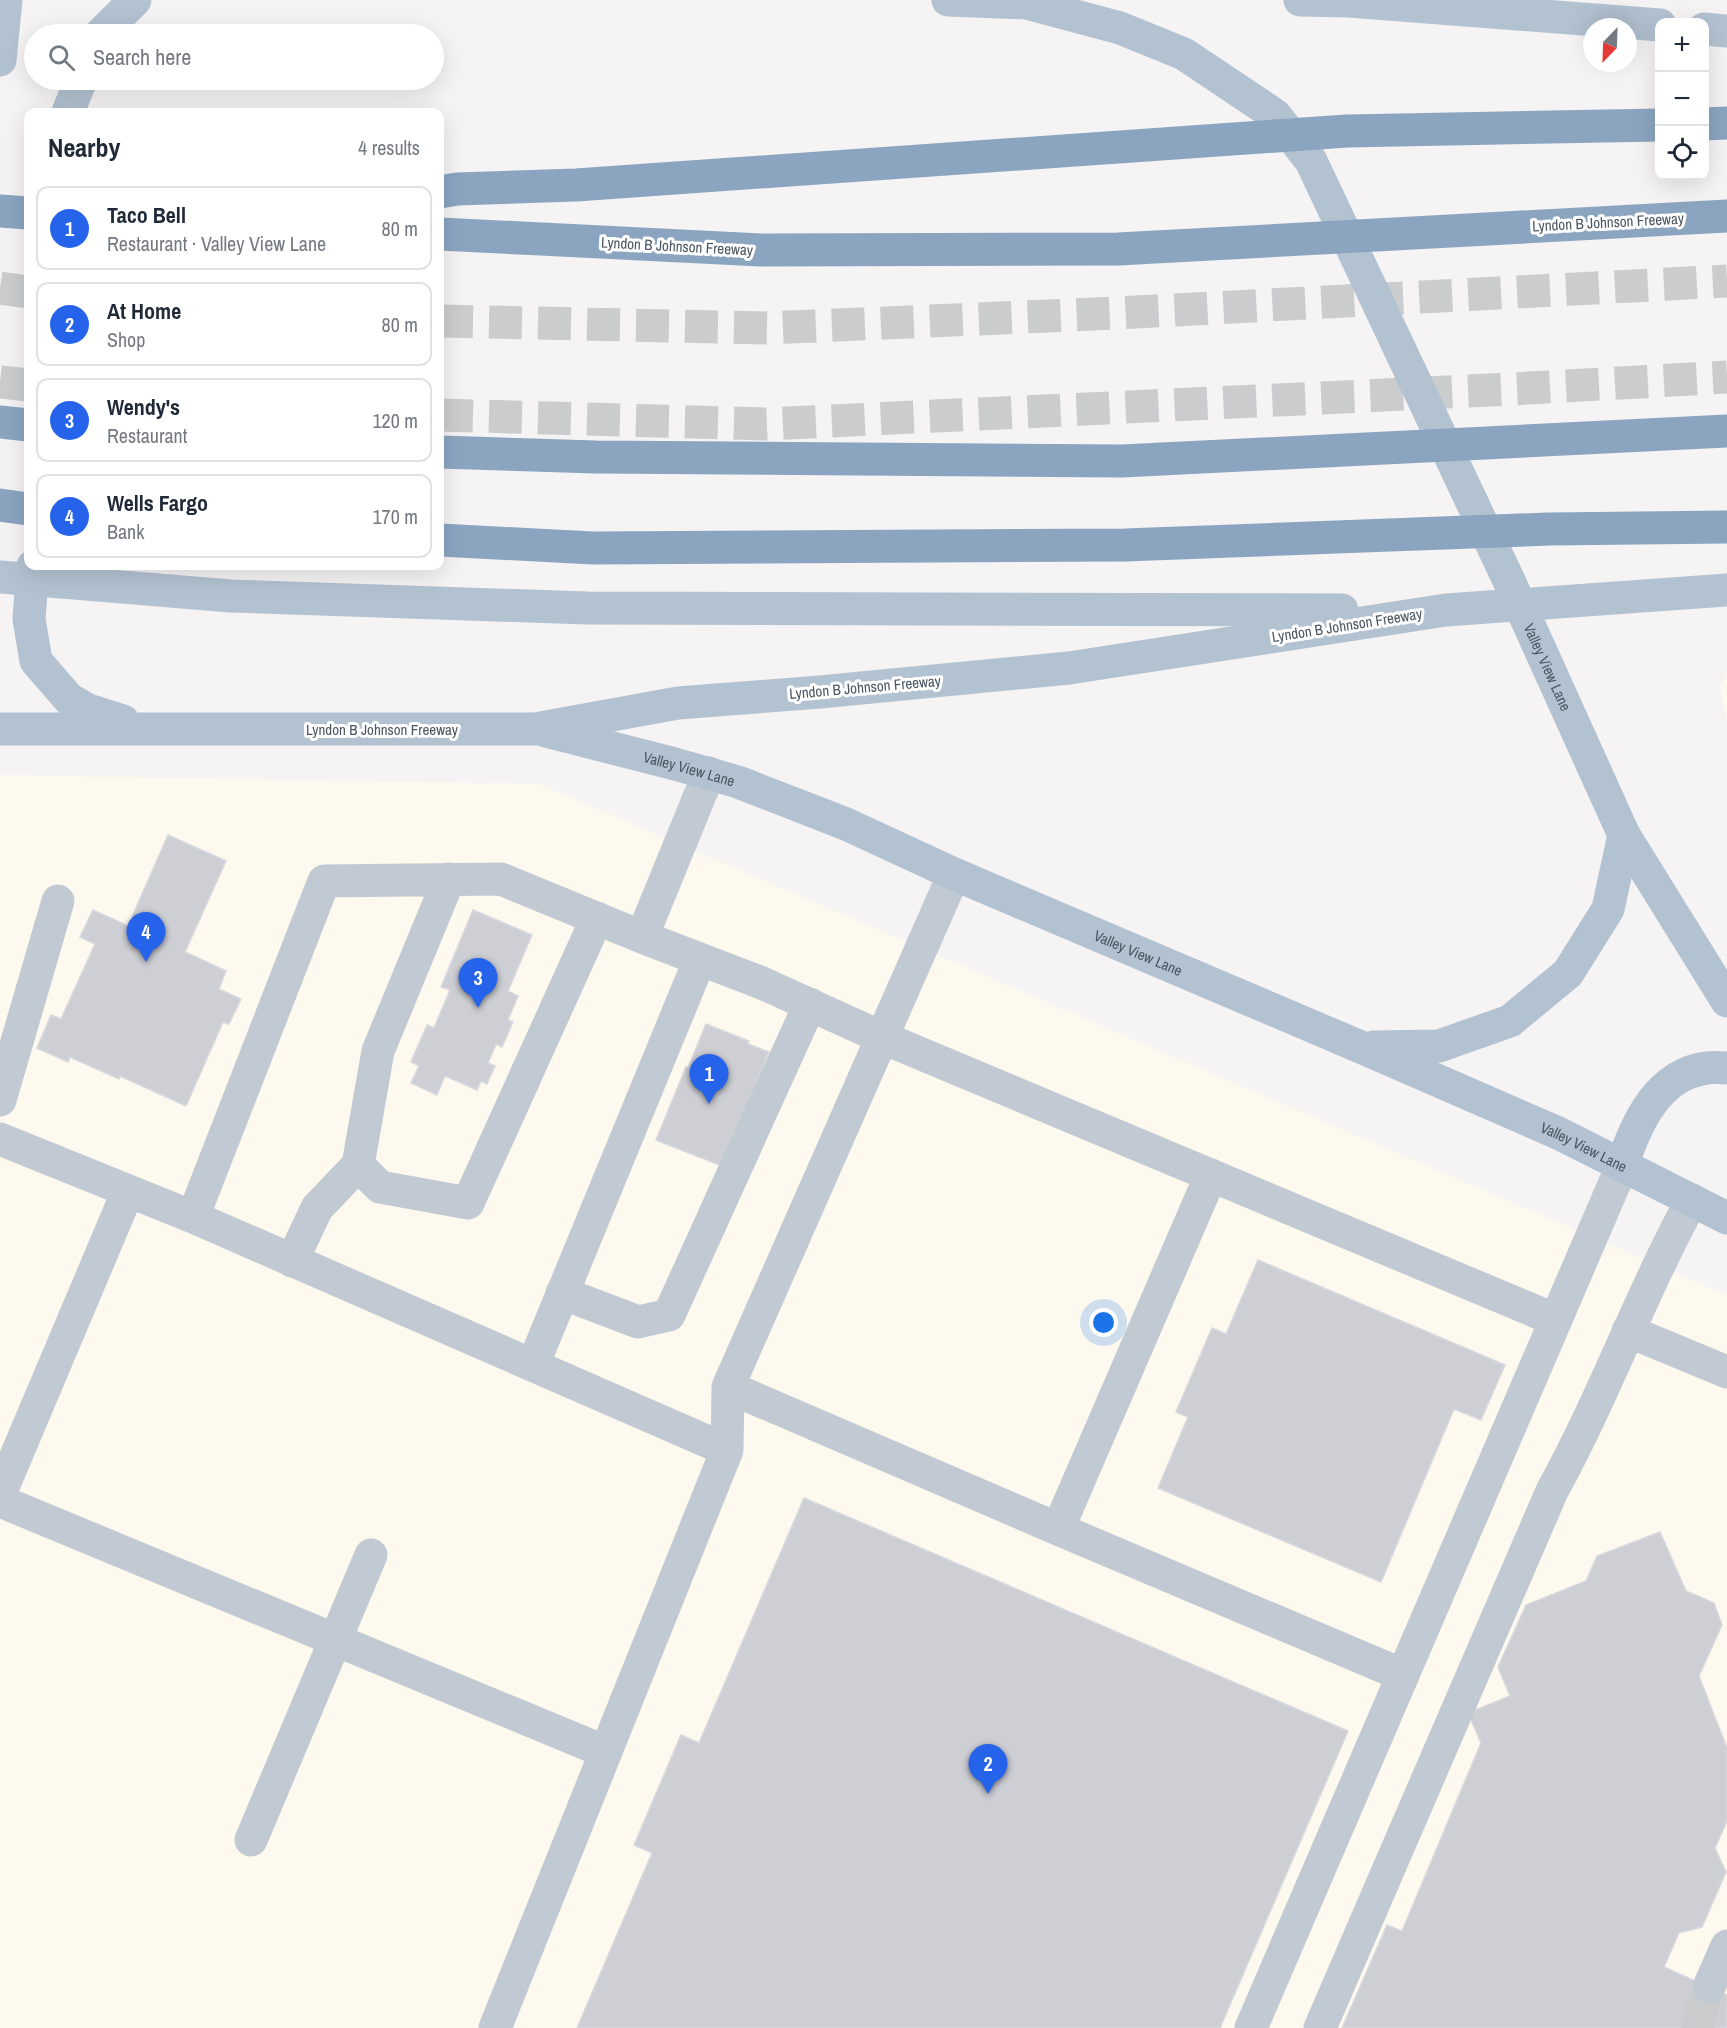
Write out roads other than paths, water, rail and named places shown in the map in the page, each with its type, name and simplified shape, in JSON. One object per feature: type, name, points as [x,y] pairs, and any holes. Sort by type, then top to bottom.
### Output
[{"type":"highway","points":[[1709,124],[1727,123]]},
{"type":"highway","points":[[444,191],[576,185],[1347,131],[1655,125]]},
{"type":"highway","points":[[0,211],[24,213]]},
{"type":"highway","name":"Lyndon B Johnson Freeway","points":[[444,234],[761,250],[1118,249],[1727,216]]},
{"type":"highway","points":[[0,422],[24,425]]},
{"type":"highway","points":[[444,452],[596,457],[1122,461],[1727,431]]},
{"type":"highway","points":[[0,505],[24,508]]},
{"type":"highway","points":[[444,540],[592,548],[1125,545],[1549,529],[1727,526]]},
{"type":"main road","points":[[0,60],[6,0]]},
{"type":"main road","points":[[111,24],[135,0]]},
{"type":"main road","points":[[948,0],[1027,3],[1086,0]]},
{"type":"main road","points":[[1300,0],[1349,1],[1655,25]]},
{"type":"main road","name":"Valley View Lane","points":[[1027,3],[1120,28],[1184,54],[1275,115],[1311,161],[1511,585],[1624,835],[1727,1001]]},
{"type":"main road","points":[[1709,29],[1727,31]]},
{"type":"main road","points":[[70,108],[77,90]]},
{"type":"main road","points":[[33,570],[29,619],[36,661],[69,699],[88,710],[150,729]]},
{"type":"main road","points":[[0,577],[231,596],[588,608],[1446,610]]},
{"type":"main road","name":"Lyndon B Johnson Freeway","points":[[0,729],[535,729],[678,703],[1069,668],[1446,610],[1727,590]]},
{"type":"main road","name":"Valley View Lane","points":[[535,729],[709,773],[846,824],[954,874],[1558,1133],[1727,1218]]},
{"type":"main road","points":[[1363,1048],[1439,1046],[1510,1021],[1568,973],[1608,909],[1624,835]]},
{"type":"main road","points":[[1622,1166],[1643,1114],[1658,1093],[1675,1079],[1694,1071],[1717,1067],[1727,1068]]},
{"type":"lane","points":[[642,937],[709,773]]},
{"type":"lane","points":[[495,2028],[727,1450],[728,1387],[954,874]]},
{"type":"lane","points":[[292,1261],[317,1208],[358,1165],[378,1051],[449,879]]},
{"type":"lane","points":[[193,1217],[324,881],[501,879],[810,1004],[881,1037],[1556,1320]]},
{"type":"lane","points":[[0,1100],[58,901]]},
{"type":"lane","points":[[358,1165],[380,1187],[468,1203],[597,918]]},
{"type":"lane","points":[[533,1365],[700,959]]},
{"type":"lane","points":[[562,1293],[638,1322],[669,1315],[810,1004]]},
{"type":"lane","points":[[0,1139],[193,1217],[727,1450]]},
{"type":"lane","points":[[1251,2028],[1622,1166]]},
{"type":"lane","points":[[1058,1529],[1211,1175]]},
{"type":"lane","points":[[0,1494],[128,1191]]},
{"type":"lane","points":[[1320,2028],[1552,1491],[1578,1444],[1663,1253],[1692,1200]]},
{"type":"lane","points":[[1628,1331],[1727,1372]]},
{"type":"lane","points":[[728,1387],[1403,1675]]},
{"type":"lane","points":[[0,1501],[606,1752]]},
{"type":"lane","points":[[250,1840],[372,1555]]},
{"type":"tunnel","points":[[444,321],[768,328],[1117,313],[1727,281]]},
{"type":"tunnel","points":[[0,288],[24,291]]},
{"type":"tunnel","points":[[444,415],[766,424],[1727,377]]},
{"type":"tunnel","points":[[0,382],[24,385]]},
{"type":"tunnel","points":[[1698,2028],[1698,2021],[1709,1987]]},
{"type":"place","name":"Wells Fargo","points":[[146,962]]},
{"type":"place","name":"Wendy's","points":[[478,1008]]},
{"type":"place","name":"Taco Bell","points":[[709,1104]]},
{"type":"place","name":"At Home","points":[[988,1794]]}]
